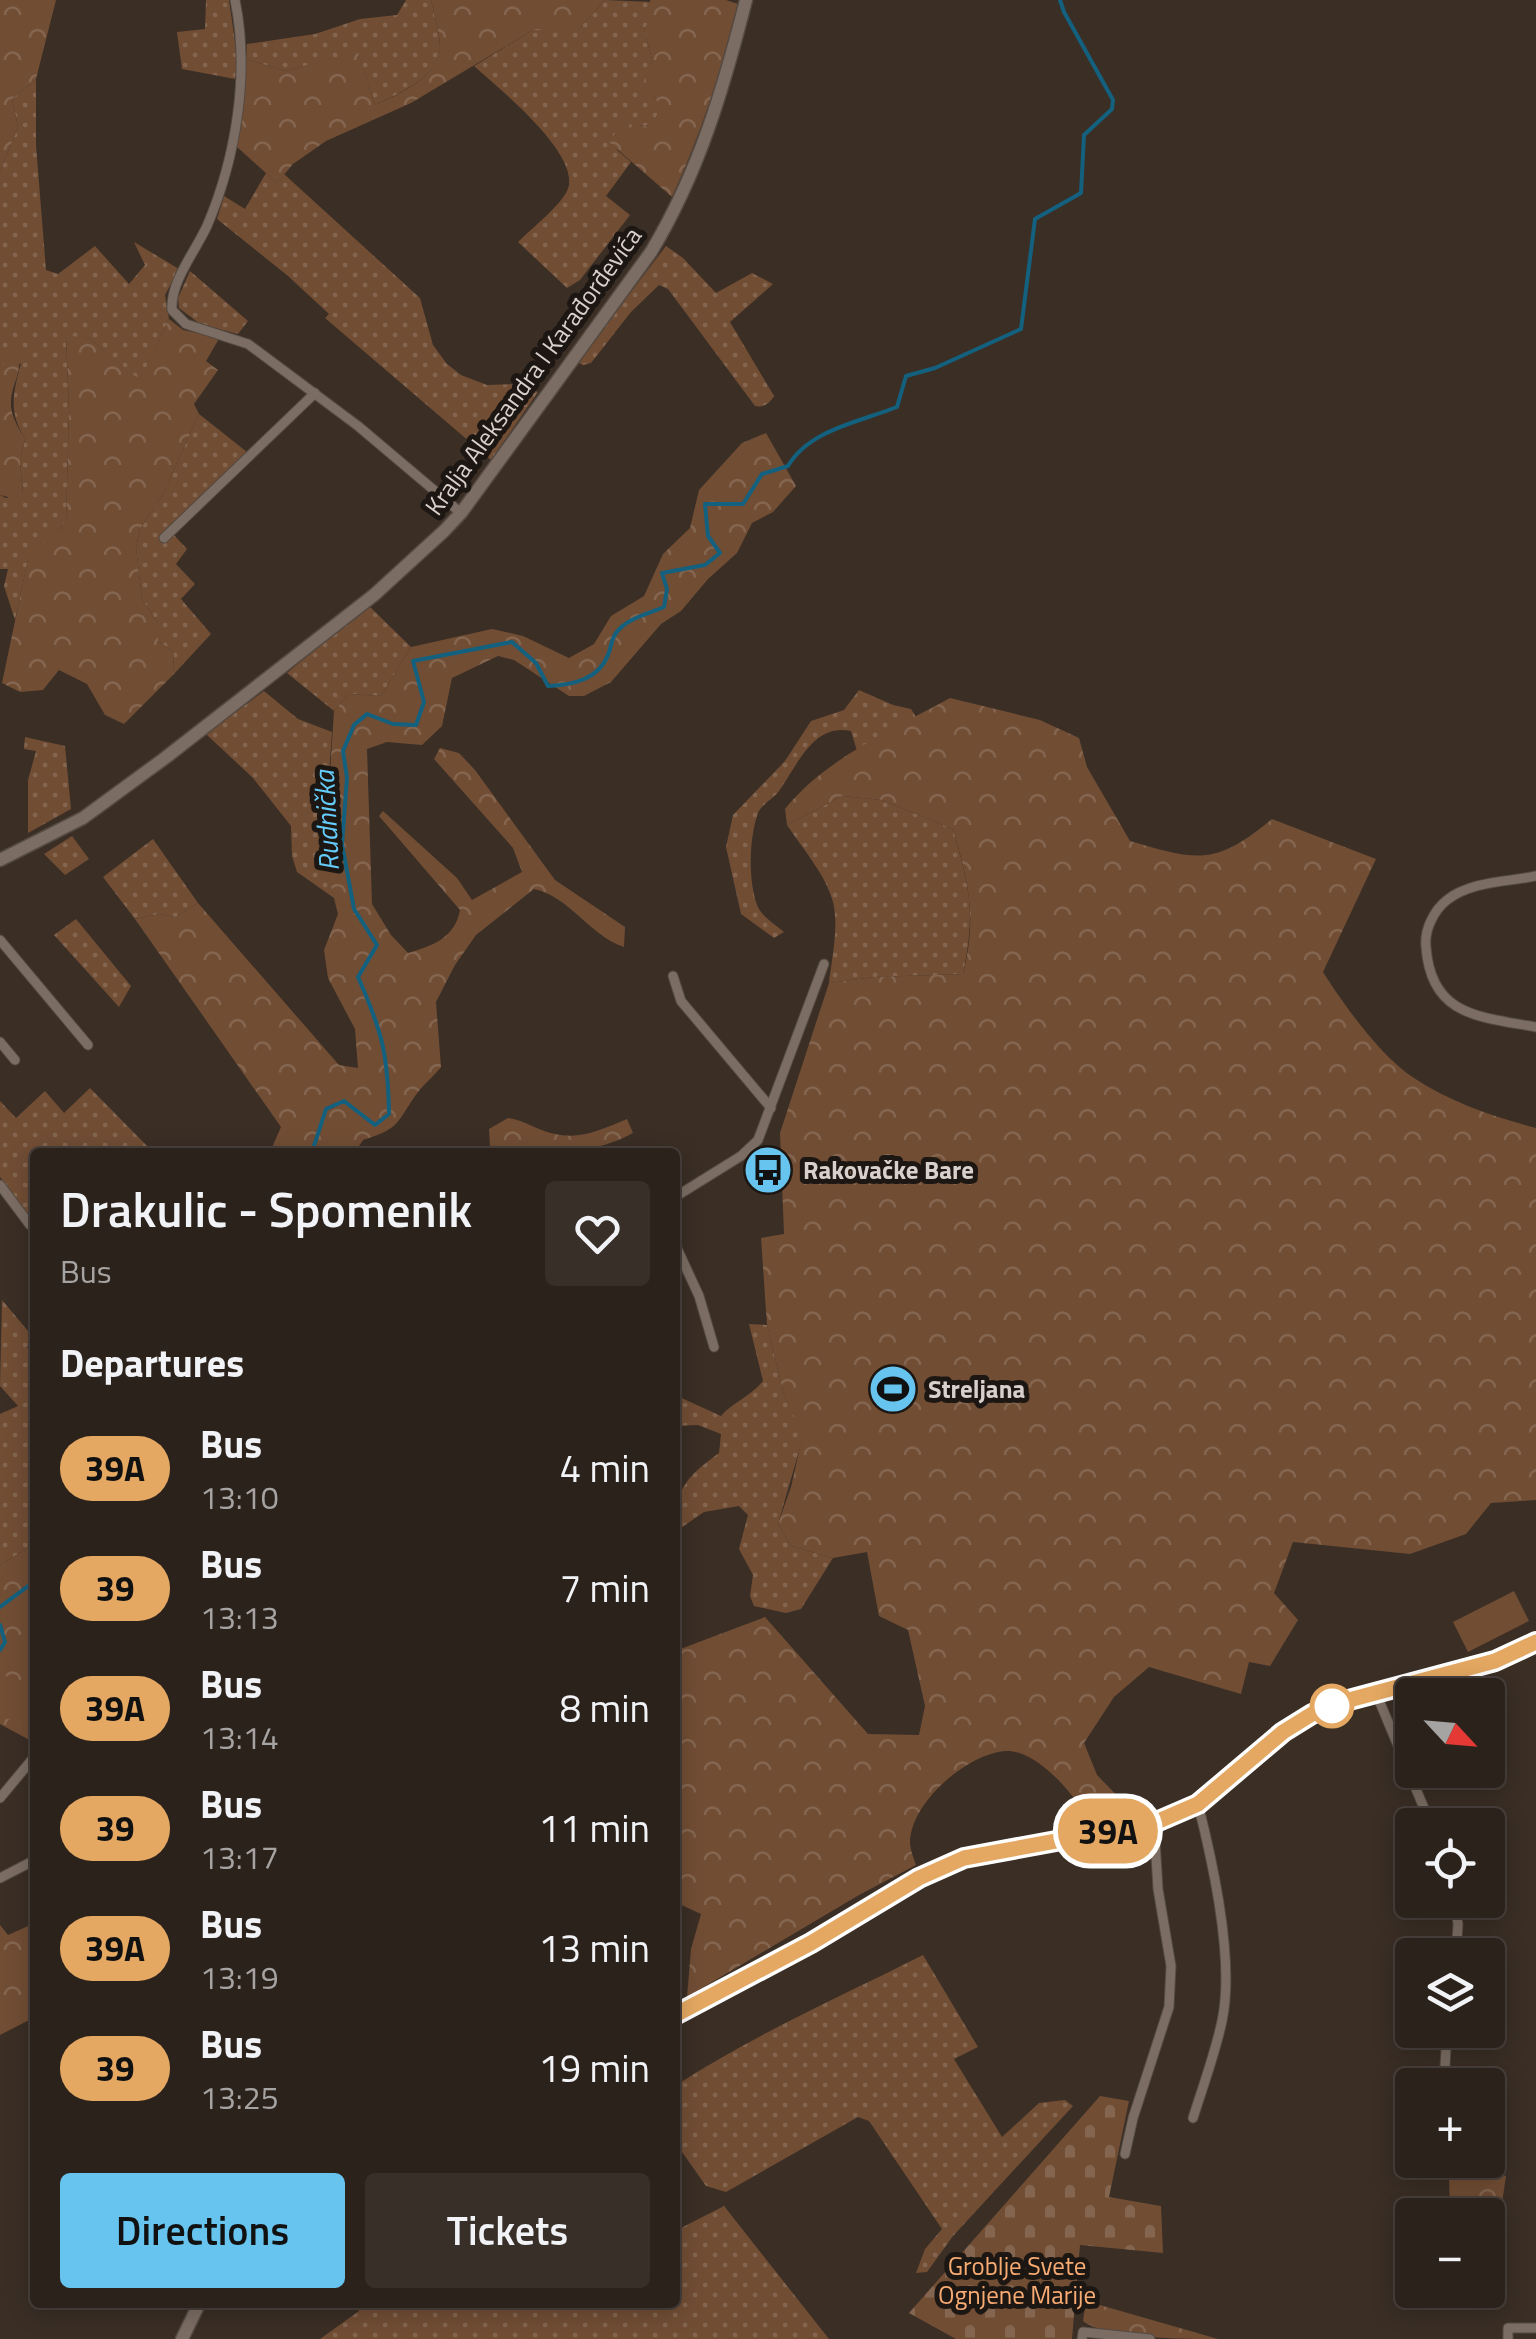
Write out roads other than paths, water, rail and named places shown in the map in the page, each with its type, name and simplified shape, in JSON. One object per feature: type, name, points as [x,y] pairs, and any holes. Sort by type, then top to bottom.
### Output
[{"type":"street","points":[[235,0],[241,30],[242,76],[228,159],[213,211],[174,290],[172,310],[186,324],[248,344],[315,393],[461,513]]},
{"type":"street","name":"Kralja Aleksandra I Karađorđevića","points":[[0,860],[83,818],[166,758],[374,596],[461,513],[651,252],[669,221],[701,156],[746,0]]},
{"type":"street","points":[[164,538],[315,393]]},
{"type":"street","points":[[1536,876],[1472,888],[1447,900],[1432,919],[1425,938],[1431,981],[1443,996],[1460,1009],[1480,1016],[1536,1027]]},
{"type":"street","points":[[0,940],[88,1045]]},
{"type":"street","points":[[680,1194],[741,1156],[758,1140],[824,964]]},
{"type":"street","points":[[673,976],[680,1001],[771,1108]]},
{"type":"street","points":[[0,1042],[15,1060]]},
{"type":"street","points":[[0,1185],[30,1225]]},
{"type":"street","points":[[680,1255],[699,1296],[714,1347]]},
{"type":"street","points":[[680,2012],[811,1943],[919,1878],[964,1858],[1154,1823],[1198,1804],[1283,1732],[1312,1714],[1376,1692],[1495,1661],[1536,1642]]},
{"type":"street","points":[[1376,1692],[1424,1808]]},
{"type":"street","points":[[0,1798],[30,1762]]},
{"type":"street","points":[[1193,2118],[1223,2018],[1224,1986],[1218,1902],[1198,1804]]},
{"type":"street","points":[[1125,2154],[1169,2007],[1170,1966],[1158,1889],[1154,1823]]},
{"type":"street","points":[[0,1878],[30,1863]]},
{"type":"street","points":[[182,2339],[197,2308]]},
{"type":"street","points":[[1508,2339],[1508,2328],[1536,2328]]},
{"type":"street","points":[[1082,2339],[1082,2332],[1093,2331],[1150,2339]]},
{"type":"waterway","name":"Rudnička","points":[[313,1148],[326,1109],[344,1101],[375,1125],[389,1114],[382,1043],[358,977],[377,945],[354,909],[342,844],[347,778],[343,751],[354,725],[367,714],[393,724],[416,725],[424,702],[413,661],[512,642],[536,663],[548,686],[591,676],[604,663],[621,628],[664,607],[667,589],[662,573],[705,565],[720,553],[708,536],[705,504],[743,504],[762,474],[788,466],[822,435],[897,407],[906,376],[935,368],[1021,329],[1035,219],[1081,193],[1084,135],[1112,109],[1113,100],[1060,0]]},
{"type":"waterway","name":"Rudnička","points":[[0,1607],[30,1585]]},
{"type":"waterway","name":"Rudnička","points":[[0,1625],[5,1642],[0,1650]]},
{"type":"place","name":"Rakovačke Bare","points":[[768,1170]]},
{"type":"place","name":"Streljana","points":[[893,1389]]},
{"type":"park label","name":"Groblje Svete Ognjene Marije","points":[[1017,2280]]}]
